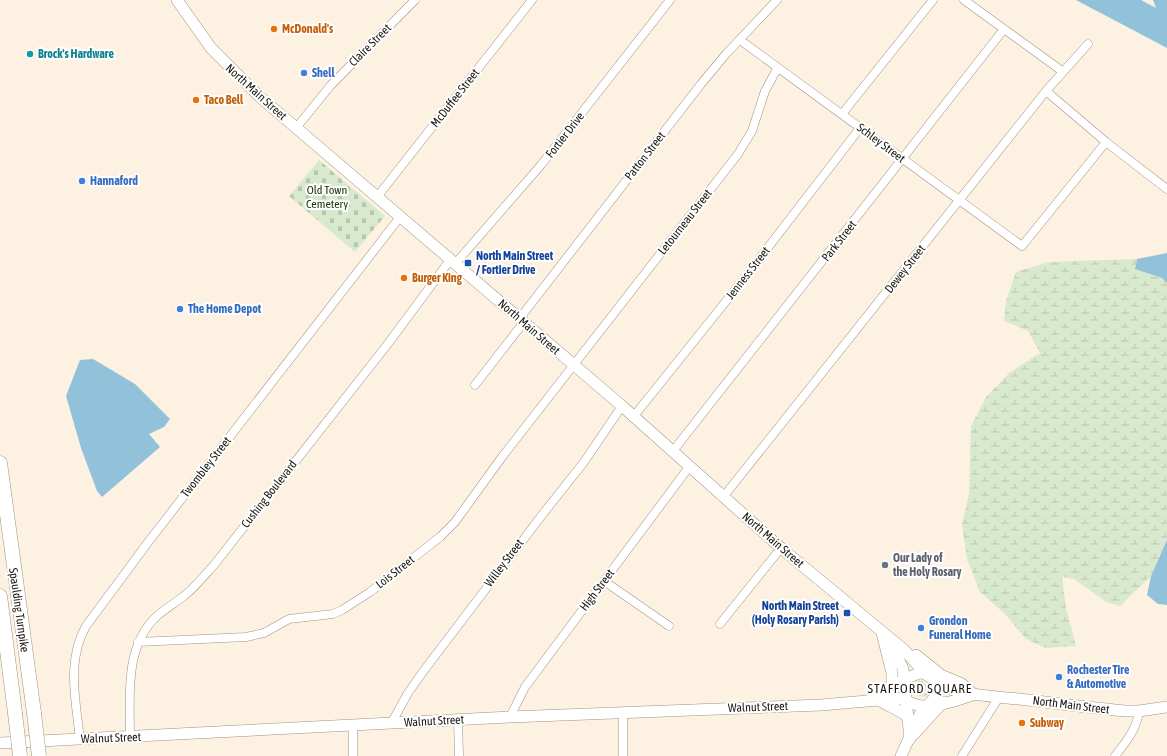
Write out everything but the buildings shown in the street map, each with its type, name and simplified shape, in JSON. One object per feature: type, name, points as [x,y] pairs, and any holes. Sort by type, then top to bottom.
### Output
[{"type":"highway","name":"Spaulding Turnpike","points":[[0,463],[39,756]]},
{"type":"highway","name":"Spaulding Turnpike","points":[[0,596],[20,756]]},
{"type":"main road","name":"North Main Street","points":[[177,0],[211,48],[260,97],[634,416],[781,548],[906,653],[926,674]]},
{"type":"main road","points":[[882,633],[892,673],[892,686]]},
{"type":"main road","name":"North Main Street","points":[[894,643],[906,646],[941,675],[962,684],[975,694]]},
{"type":"main road","points":[[894,643],[895,652],[903,669],[910,739]]},
{"type":"main road","points":[[901,756],[920,714],[937,695],[938,687],[936,681],[926,674],[914,674],[905,681]]},
{"type":"main road","name":"Walnut Street","points":[[874,700],[892,686],[905,681]]},
{"type":"main road","name":"North Main Street","points":[[936,681],[957,691],[1107,710],[1139,711],[1167,707]]},
{"type":"main road","name":"North Main Street","points":[[927,706],[975,694]]},
{"type":"main road","name":"Walnut Street","points":[[0,743],[130,738],[510,717],[821,705],[891,698],[907,700]]},
{"type":"main road","points":[[874,700],[899,710],[908,717]]},
{"type":"main road","points":[[907,700],[917,705],[927,706]]},
{"type":"main road","points":[[910,739],[943,702]]},
{"type":"street","name":"Claire Street","points":[[296,128],[336,80],[415,0]]},
{"type":"street","name":"McDuffee Street","points":[[377,197],[532,0]]},
{"type":"street","name":"Fortier Drive","points":[[452,262],[541,165],[670,0]]},
{"type":"street","name":"Patton Street","points":[[475,385],[522,320],[701,84],[777,0]]},
{"type":"street","points":[[842,114],[933,0]]},
{"type":"street","points":[[964,0],[1062,72]]},
{"type":"street","name":"Park Street","points":[[673,451],[903,160],[1004,29]]},
{"type":"street","name":"Schley Street","points":[[740,40],[777,69],[842,114],[1022,246],[1106,142]]},
{"type":"street","name":"Dewey Street","points":[[724,496],[1046,91],[1088,44]]},
{"type":"street","name":"Letourneau Street","points":[[573,364],[747,141],[757,120],[765,91],[777,69]]},
{"type":"street","points":[[1046,91],[1106,142],[1167,189]]},
{"type":"street","name":"Jenness Street","points":[[634,416],[748,274],[860,128]]},
{"type":"street","name":"Twombley Street","points":[[80,740],[73,665],[78,641],[86,626],[148,541],[400,217]]},
{"type":"street","name":"Cushing Boulevard","points":[[130,738],[132,669],[138,642],[147,628],[155,618],[197,584],[214,566],[452,262]]},
{"type":"street","name":"Lois Street","points":[[138,642],[256,636],[289,619],[324,616],[342,610],[370,592],[448,530],[573,364]]},
{"type":"street","name":"Willey Street","points":[[391,724],[408,693],[422,673],[542,514],[591,452],[622,406]]},
{"type":"street","name":"High Street","points":[[510,717],[525,687],[689,467]]},
{"type":"street","points":[[720,624],[781,548]]},
{"type":"street","points":[[604,581],[669,626]]},
{"type":"street","points":[[962,756],[999,697]]},
{"type":"street","points":[[1115,756],[1134,731],[1138,720],[1139,711]]},
{"type":"street","points":[[623,712],[623,756]]},
{"type":"street","points":[[458,720],[459,756]]},
{"type":"street","points":[[353,726],[353,756]]},
{"type":"green space","name":"Old Town Cemetery","points":[[319,160],[385,216],[355,252],[289,196]]},
{"type":"green space","points":[[1137,259],[1135,269],[1162,278],[1167,283],[1167,540],[1151,576],[1120,606],[1106,602],[1074,579],[1062,577],[1066,608],[1076,646],[1046,648],[1026,639],[1006,615],[980,592],[967,559],[962,525],[969,494],[971,426],[986,397],[1009,373],[1040,353],[1028,331],[1004,321],[1006,301],[1016,272],[1048,262]]},
{"type":"green space","points":[[919,680],[924,682],[928,688],[929,695],[925,697],[916,695],[913,691],[913,684]]},
{"type":"water","points":[[1076,0],[1141,0],[1156,8],[1153,0],[1167,0],[1167,48]]},
{"type":"water","points":[[1167,253],[1167,283],[1162,278],[1135,269],[1137,259]]},
{"type":"water","points":[[93,359],[135,384],[170,419],[164,427],[149,434],[160,447],[102,497],[97,491],[81,448],[66,396],[80,360]]},
{"type":"water","points":[[1167,540],[1167,605],[1158,604],[1147,595],[1151,576]]},
{"type":"place","name":"McDonald's","points":[[274,29]]},
{"type":"place","name":"Brock's Hardware","points":[[30,54]]},
{"type":"place","name":"Shell","points":[[304,73]]},
{"type":"place","name":"Taco Bell","points":[[196,100]]},
{"type":"place","name":"Hannaford","points":[[82,181]]},
{"type":"place","name":"North Main Street / Fortier Drive","points":[[468,263]]},
{"type":"place","name":"Burger King","points":[[404,278]]},
{"type":"place","name":"The Home Depot","points":[[180,309]]},
{"type":"place","name":"Our Lady of the Holy Rosary","points":[[885,565]]},
{"type":"place","name":"North Main Street (Holy Rosary Parish)","points":[[847,613]]},
{"type":"place","name":"Grondon Funeral Home","points":[[921,628]]},
{"type":"place","name":"Rochester Tire & Automotive","points":[[1059,677]]},
{"type":"place","name":"Subway","points":[[1022,723]]},
{"type":"district","name":"STAFFORD SQUARE","points":[[920,688]]}]
